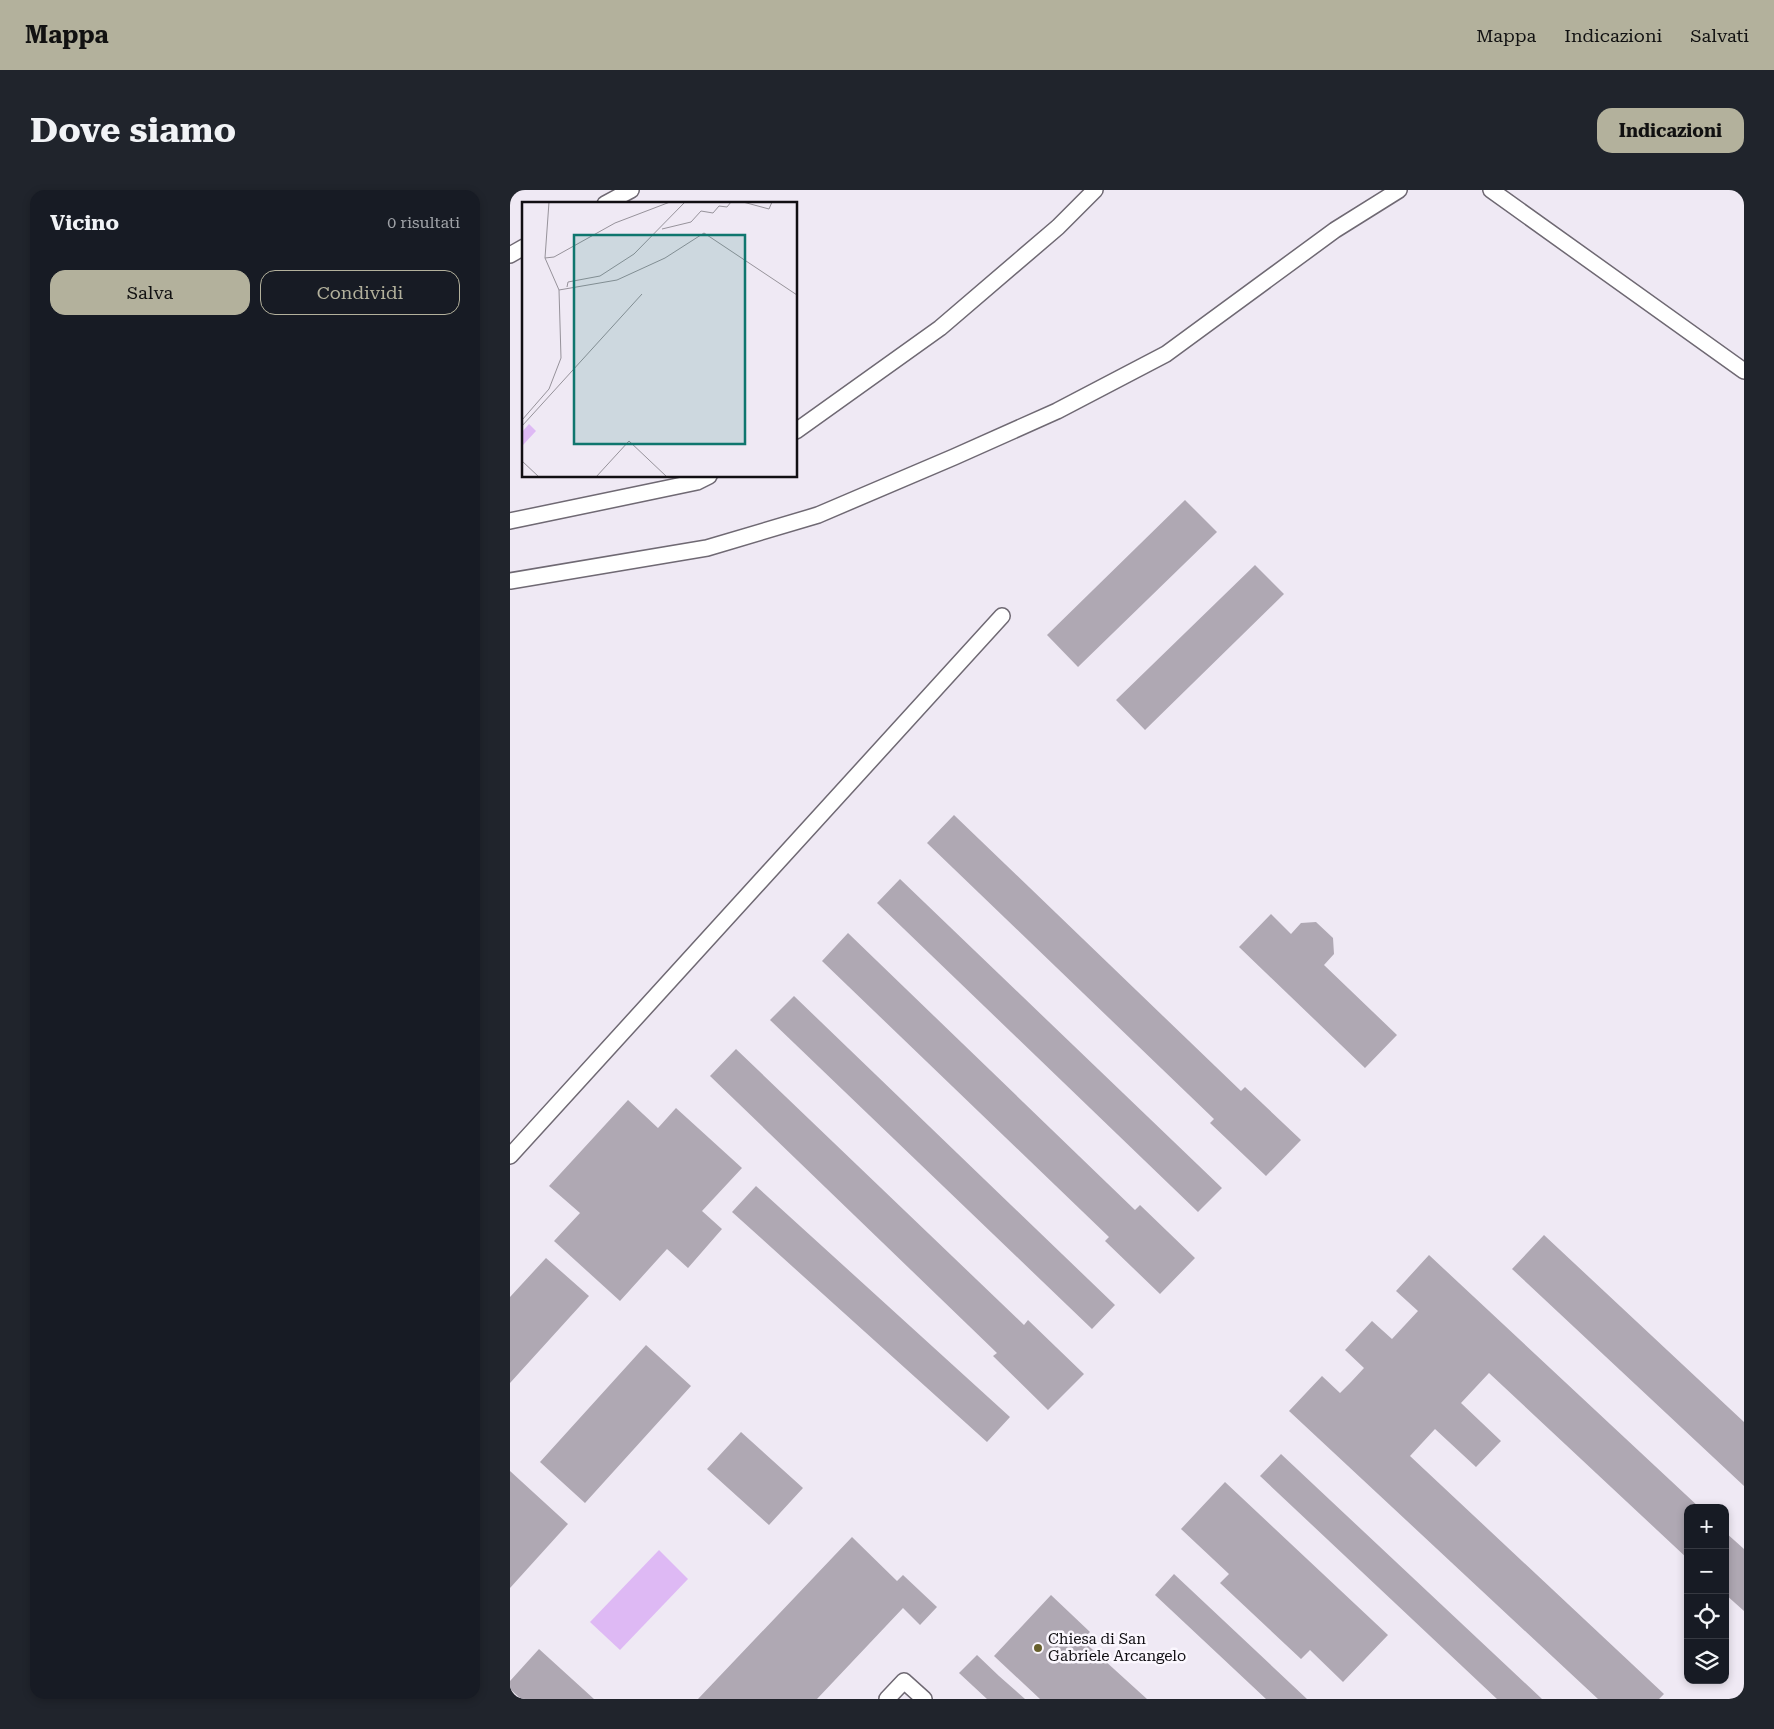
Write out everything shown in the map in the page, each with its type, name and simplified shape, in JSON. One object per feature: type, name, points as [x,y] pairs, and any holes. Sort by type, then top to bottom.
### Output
[{"type":"lane","points":[[609,202],[631,190]]},
{"type":"lane","points":[[798,430],[940,328],[1058,227],[1095,190]]},
{"type":"lane","points":[[510,581],[707,548],[818,515],[954,457],[1057,411],[1166,354],[1335,230],[1399,190]]},
{"type":"lane","points":[[1492,190],[1744,371]]},
{"type":"lane","points":[[510,256],[522,248]]},
{"type":"lane","points":[[510,521],[697,482],[705,478]]},
{"type":"lane","points":[[510,1156],[1002,616]]},
{"type":"lane","points":[[887,1699],[904,1681],[924,1699]]},
{"type":"shaded area","points":[[659,1550],[688,1579],[620,1650],[590,1622]]},
{"type":"building","points":[[1185,500],[1217,532],[1078,667],[1047,635]]},
{"type":"building","points":[[1255,565],[1284,594],[1145,730],[1116,700]]},
{"type":"building","points":[[954,815],[1241,1091],[1245,1087],[1301,1140],[1266,1176],[1210,1123],[1214,1119],[927,843]]},
{"type":"building","points":[[900,879],[1222,1188],[1198,1212],[877,903]]},
{"type":"building","points":[[1271,914],[1291,934],[1301,923],[1316,922],[1333,938],[1334,954],[1324,965],[1397,1035],[1365,1068],[1239,947]]},
{"type":"building","points":[[848,933],[1135,1210],[1140,1205],[1195,1258],[1160,1294],[1105,1241],[1109,1237],[822,961]]},
{"type":"building","points":[[794,996],[1115,1305],[1092,1329],[770,1020]]},
{"type":"building","points":[[736,1049],[1024,1325],[1028,1320],[1084,1374],[1048,1410],[993,1356],[997,1353],[710,1076]]},
{"type":"building","points":[[628,1100],[658,1128],[676,1108],[742,1168],[702,1211],[722,1229],[688,1268],[667,1249],[620,1301],[554,1241],[580,1213],[549,1186]]},
{"type":"building","points":[[756,1186],[1010,1417],[987,1442],[732,1212]]},
{"type":"building","points":[[1544,1235],[1744,1422],[1744,1486],[1512,1269]]},
{"type":"building","points":[[1429,1255],[1696,1504],[1684,1504],[1684,1555],[1489,1373],[1461,1403],[1501,1441],[1476,1467],[1435,1429],[1410,1456],[1664,1694],[1659,1699],[1598,1699],[1289,1411],[1322,1376],[1340,1393],[1364,1368],[1345,1350],[1372,1321],[1392,1339],[1418,1311],[1396,1291]]},
{"type":"building","points":[[546,1258],[589,1296],[510,1383],[510,1297]]},
{"type":"building","points":[[646,1345],[691,1386],[585,1503],[540,1462]]},
{"type":"building","points":[[741,1432],[803,1488],[769,1525],[707,1469]]},
{"type":"building","points":[[1281,1454],[1542,1699],[1497,1699],[1260,1476]]},
{"type":"building","points":[[510,1471],[568,1524],[510,1588]]},
{"type":"building","points":[[1225,1482],[1388,1635],[1343,1682],[1310,1650],[1301,1659],[1220,1583],[1229,1574],[1181,1529]]},
{"type":"building","points":[[1729,1536],[1744,1549],[1744,1611],[1729,1598]]},
{"type":"building","points":[[852,1537],[897,1581],[903,1575],[937,1607],[920,1625],[903,1608],[817,1699],[698,1699]]},
{"type":"building","points":[[1174,1574],[1307,1699],[1266,1699],[1155,1595]]},
{"type":"building","points":[[1051,1595],[1090,1632],[1082,1640],[1147,1699],[1040,1699],[994,1656]]},
{"type":"building","points":[[539,1649],[594,1699],[521,1699],[510,1689],[510,1681]]},
{"type":"building","points":[[977,1655],[1025,1699],[987,1699],[959,1673]]},
{"type":"place","name":"Chiesa di San Gabriele Arcangelo","points":[[1038,1648]]}]
